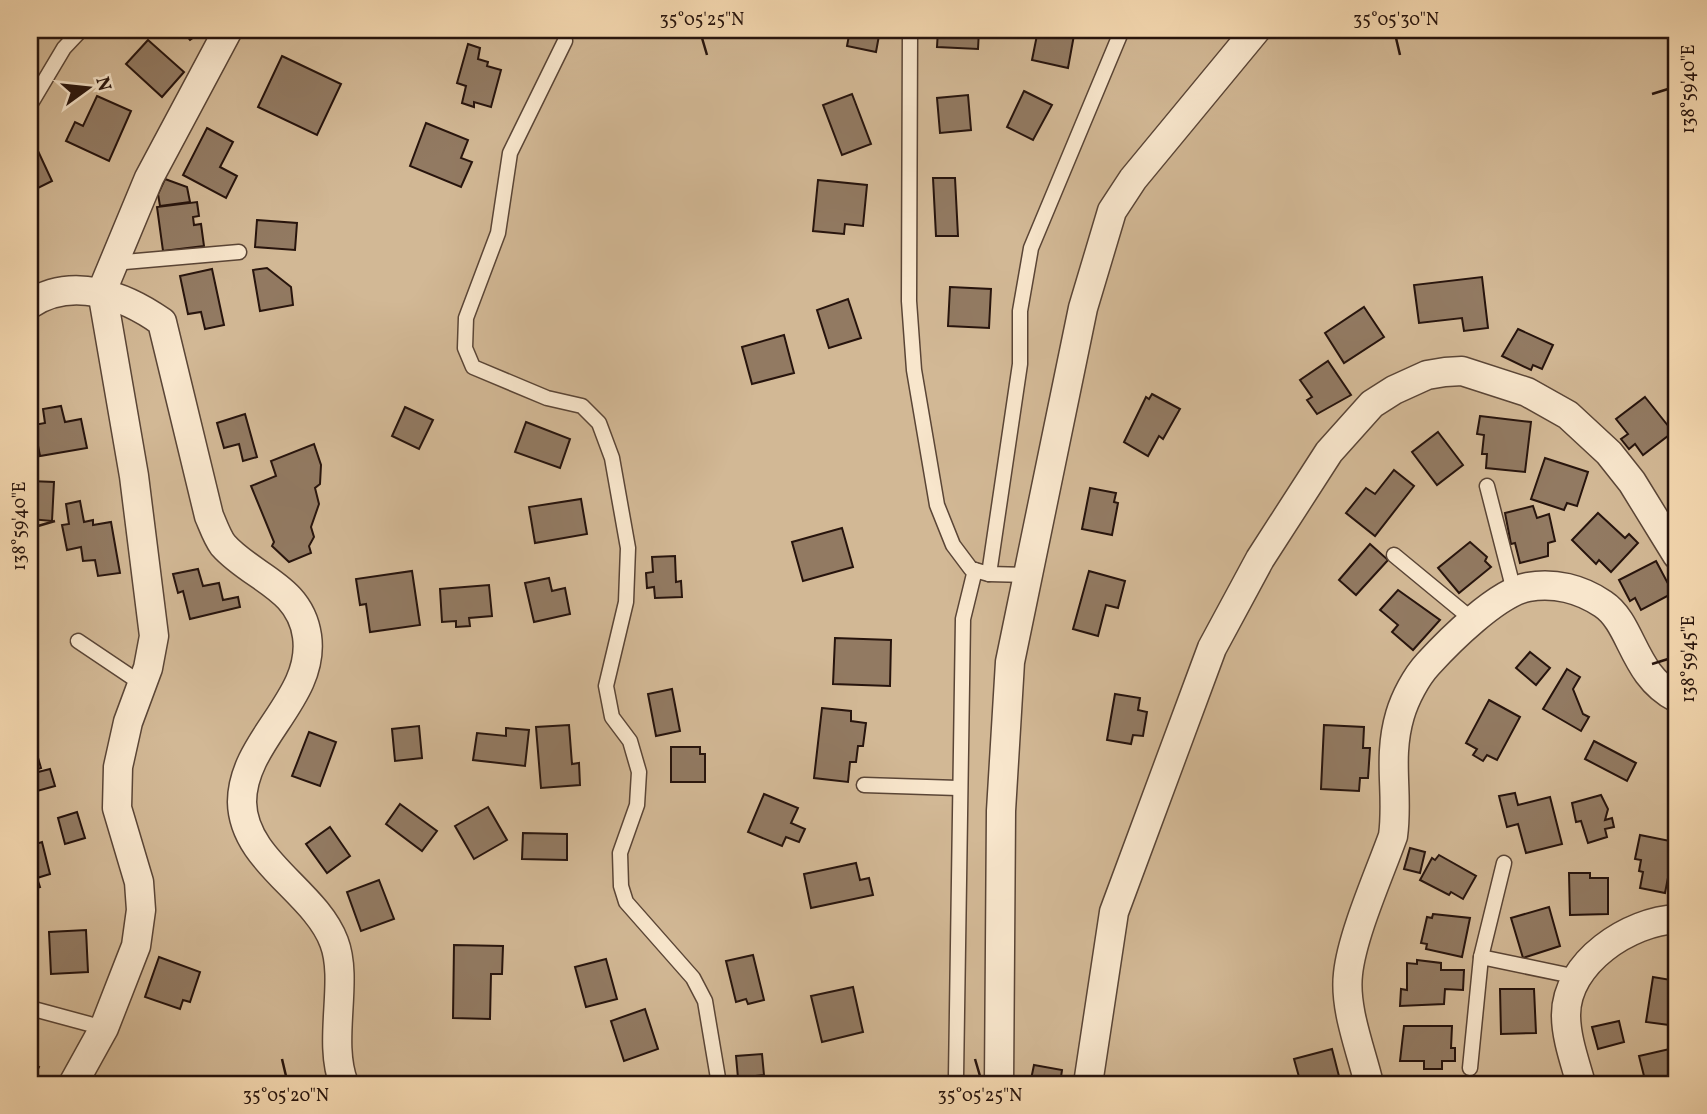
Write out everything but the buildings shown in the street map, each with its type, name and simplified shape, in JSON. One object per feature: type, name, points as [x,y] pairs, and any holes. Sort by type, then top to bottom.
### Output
[{"type":"street","points":[[73,1084],[104,1028],[136,946],[141,910],[139,882],[117,808],[118,767],[128,722],[142,684],[154,636],[125,420],[102,291],[149,178],[228,30]]},
{"type":"street","points":[[999,1084],[1001,811],[1010,662],[1083,308],[1112,211],[1133,179],[1256,30]]},
{"type":"street","points":[[30,304],[44,295],[102,291],[139,306],[162,321],[209,516],[223,544],[279,586],[296,606],[307,636],[306,661],[296,688],[260,746],[247,777],[242,801],[246,824],[261,850],[319,916],[335,943],[336,1046],[344,1084]]},
{"type":"street","points":[[1088,1084],[1114,912],[1212,648],[1259,559],[1329,452],[1373,404],[1394,390],[1427,375],[1445,372],[1462,371],[1527,392],[1568,415],[1609,453],[1632,482],[1677,555]]},
{"type":"street","points":[[1369,1084],[1352,1012],[1347,975],[1353,948],[1393,836],[1396,817],[1391,773],[1401,714],[1426,665],[1474,621],[1514,591],[1529,587],[1560,586],[1584,593],[1606,606],[1614,614],[1648,674],[1665,691],[1677,698]]},
{"type":"street","points":[[1581,1084],[1566,1015],[1569,994],[1577,977],[1603,949],[1625,933],[1651,923],[1677,919]]},
{"type":"lane","points":[[30,105],[64,48],[82,30]]},
{"type":"lane","points":[[910,30],[909,301],[914,370],[937,505],[953,545],[971,569],[1028,575]]},
{"type":"lane","points":[[956,1077],[958,788],[963,619],[982,572],[1020,364],[1020,311],[1031,248],[1122,30]]},
{"type":"lane","points":[[565,41],[510,153],[498,233],[466,317],[465,348],[473,368],[547,398],[582,406],[599,423],[612,458],[628,548],[626,601],[606,686],[612,717],[630,741],[639,772],[637,805],[620,853],[621,886],[626,902],[693,978],[705,1002],[719,1084]]},
{"type":"lane","points":[[113,263],[239,252]]},
{"type":"lane","points":[[1487,486],[1514,591]]},
{"type":"lane","points":[[1394,555],[1474,621]]},
{"type":"lane","points":[[78,641],[142,684]]},
{"type":"lane","points":[[863,785],[958,788]]},
{"type":"lane","points":[[1470,1068],[1480,957],[1504,863]]},
{"type":"lane","points":[[1480,957],[1577,977]]},
{"type":"lane","points":[[30,1008],[104,1028]]},
{"type":"shaded area","points":[[30,30],[1677,30],[1677,1084],[30,1084]]}]
